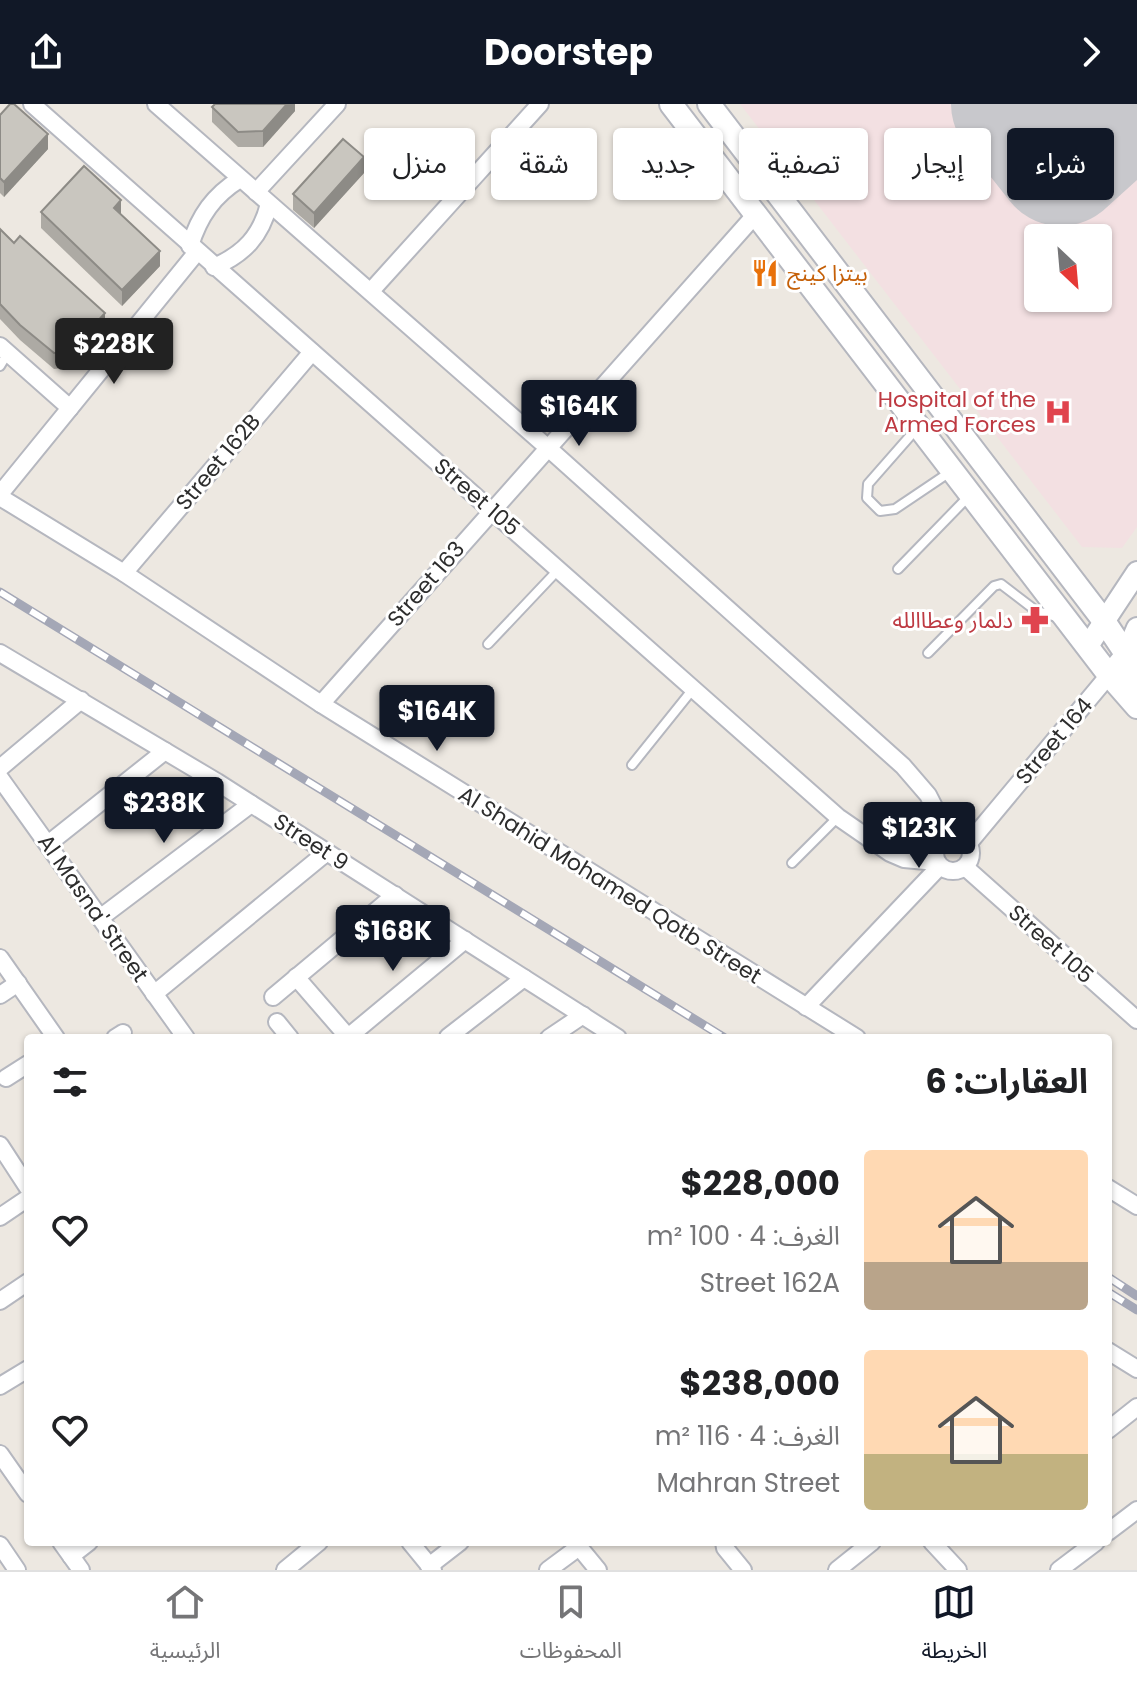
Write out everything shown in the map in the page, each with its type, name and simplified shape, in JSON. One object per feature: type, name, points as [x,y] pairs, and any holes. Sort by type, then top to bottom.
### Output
[{"type":"main road","points":[[671,104],[1109,675],[1137,707]]},
{"type":"main road","points":[[709,104],[1132,659],[1137,688]]},
{"type":"main road","points":[[918,426],[938,404]]},
{"type":"main road","points":[[953,471],[976,454]]},
{"type":"street","name":"Street 105","points":[[32,104],[838,817],[890,853],[904,859],[938,864]]},
{"type":"street","points":[[156,104],[371,291],[903,766],[928,795],[949,836]]},
{"type":"street","points":[[256,192],[337,104]]},
{"type":"street","points":[[371,291],[540,104]]},
{"type":"street","points":[[0,495],[194,249],[195,229],[213,200],[240,179]]},
{"type":"street","points":[[214,267],[245,250],[256,237],[269,204]]},
{"type":"street","name":"Street 163","points":[[321,704],[756,214]]},
{"type":"street","name":"Street 162B","points":[[124,573],[312,352]]},
{"type":"street","points":[[3,355],[70,408]]},
{"type":"street","name":"Al Shahid Mohamed Qotb Street","points":[[0,495],[321,704],[850,1034]]},
{"type":"street","points":[[1088,646],[1137,572]]},
{"type":"street","points":[[1109,675],[1132,659],[1137,628]]},
{"type":"street","name":"Street 9","points":[[0,653],[251,804],[612,1034]]},
{"type":"street","name":"Street 164","points":[[968,844],[1109,675]]},
{"type":"street","points":[[0,768],[81,700]]},
{"type":"street","points":[[48,844],[165,751]]},
{"type":"street","name":"Al Masna' Street","points":[[0,778],[183,1034]]},
{"type":"street","points":[[100,918],[251,804]]},
{"type":"street","points":[[806,1007],[938,864],[937,845],[949,836],[963,838],[971,855],[965,867],[955,871],[938,864]]},
{"type":"street","points":[[154,994],[327,852]]},
{"type":"street","name":"Street 105","points":[[965,867],[1137,1020]]},
{"type":"street","points":[[273,997],[395,895]]},
{"type":"street","points":[[352,1034],[465,940]]},
{"type":"street","points":[[0,958],[53,1034]]},
{"type":"street","points":[[296,977],[344,1034]]},
{"type":"street","points":[[452,1034],[524,978]]},
{"type":"street","points":[[0,995],[18,983]]},
{"type":"street","points":[[555,1034],[583,1015]]},
{"type":"street","points":[[277,1022],[287,1034]]},
{"type":"street","points":[[6,1078],[24,1067]]},
{"type":"street","points":[[0,1145],[24,1182]]},
{"type":"street","points":[[1112,1190],[1137,1206]]},
{"type":"street","points":[[0,1217],[24,1201]]},
{"type":"street","points":[[0,1301],[24,1285]]},
{"type":"street","points":[[1112,1353],[1137,1369]]},
{"type":"street","points":[[0,1386],[24,1371]]},
{"type":"street","points":[[1112,1427],[1137,1407]]},
{"type":"street","points":[[0,1454],[24,1488]]},
{"type":"street","points":[[1112,1529],[1137,1510]]},
{"type":"street","points":[[0,1545],[17,1570]]},
{"type":"street","points":[[64,1546],[76,1563]]},
{"type":"street","points":[[285,1570],[314,1546]]},
{"type":"street","points":[[413,1546],[431,1568],[456,1546]]},
{"type":"street","points":[[548,1570],[575,1546]]},
{"type":"street","points":[[579,1546],[598,1570]]},
{"type":"street","points":[[726,1546],[743,1570]]},
{"type":"street","points":[[848,1567],[868,1546]]},
{"type":"street","points":[[936,1546],[958,1570]]},
{"type":"street","points":[[1059,1570],[1091,1546]]},
{"type":"lane","points":[[918,426],[868,484],[867,498],[880,511],[895,509],[953,471]]},
{"type":"lane","points":[[898,569],[972,494]]},
{"type":"lane","points":[[488,644],[559,569]]},
{"type":"lane","points":[[928,653],[994,586],[1001,584],[1035,610],[1067,619]]},
{"type":"lane","points":[[632,765],[694,689]]},
{"type":"lane","points":[[792,863],[838,817]]},
{"type":"shaded area","name":"Hospital of the Armed Forces","points":[[740,104],[1137,104],[1137,527],[1122,548],[1082,547],[814,200],[868,200],[868,128],[759,128]]},
{"type":"shaded area","points":[[1016,104],[1124,104],[1097,128],[1035,128]]},
{"type":"building","points":[[10,104],[14,104],[48,134],[4,182],[0,178],[0,115]]},
{"type":"building","points":[[215,104],[287,104],[263,131],[238,132],[212,107]]},
{"type":"building","points":[[343,139],[364,157],[314,213],[293,194]]},
{"type":"building","points":[[84,166],[121,200],[114,208],[160,251],[122,290],[41,212]]},
{"type":"building","points":[[0,229],[14,243],[20,236],[105,313],[70,352],[54,353],[0,304]]},
{"type":"runway","points":[[1016,104],[1061,161],[1124,104]]},
{"type":"railway","points":[[0,592],[718,1034]]},
{"type":"railway","points":[[1112,1280],[1137,1296]]},
{"type":"railway","points":[[1112,1294],[1137,1310]]},
{"type":"place","name":"بيتزا كينج","points":[[765,273]]},
{"type":"place","name":"Hospital of the Armed Forces","points":[[1058,412]]},
{"type":"place","name":"دلمار وعطاالله","points":[[1035,620]]}]
